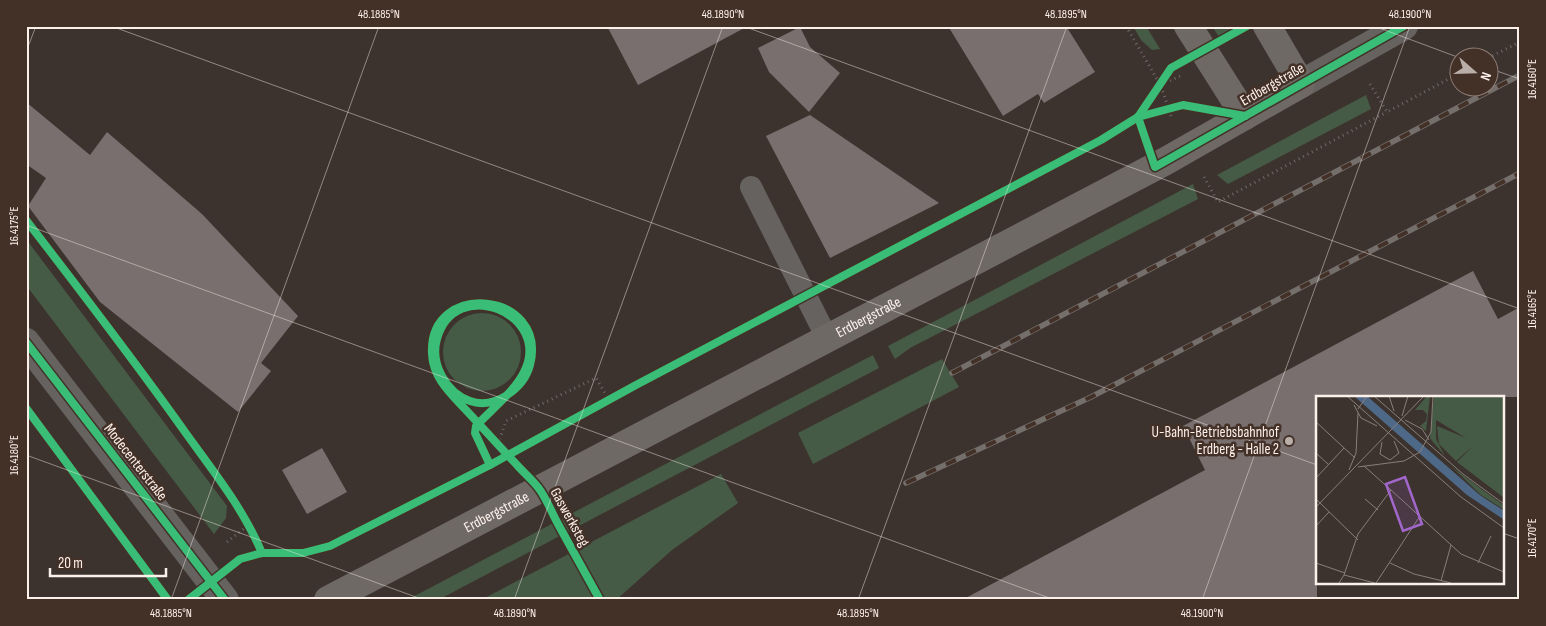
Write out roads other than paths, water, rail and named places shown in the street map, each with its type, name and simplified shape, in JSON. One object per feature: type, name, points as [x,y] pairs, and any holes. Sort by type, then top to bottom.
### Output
[{"type":"main road","points":[[1188,26],[1244,116]]},
{"type":"main road","points":[[1268,26],[1301,84]]},
{"type":"main road","name":"Erdbergstraße","points":[[328,600],[1159,164],[1301,84]]},
{"type":"street","name":"Erdbergstraße","points":[[1301,84],[1404,26]]},
{"type":"street","name":"Modecenterstraße","points":[[26,342],[225,600]]},
{"type":"lane","points":[[751,187],[828,338]]},
{"type":"railway","points":[[952,373],[1520,75]]},
{"type":"railway","points":[[906,483],[1091,397],[1520,173]]},
{"type":"place","name":"U-Bahn-Betriebsbahnhof Erdberg - Halle 2","points":[[1289,441]]}]
